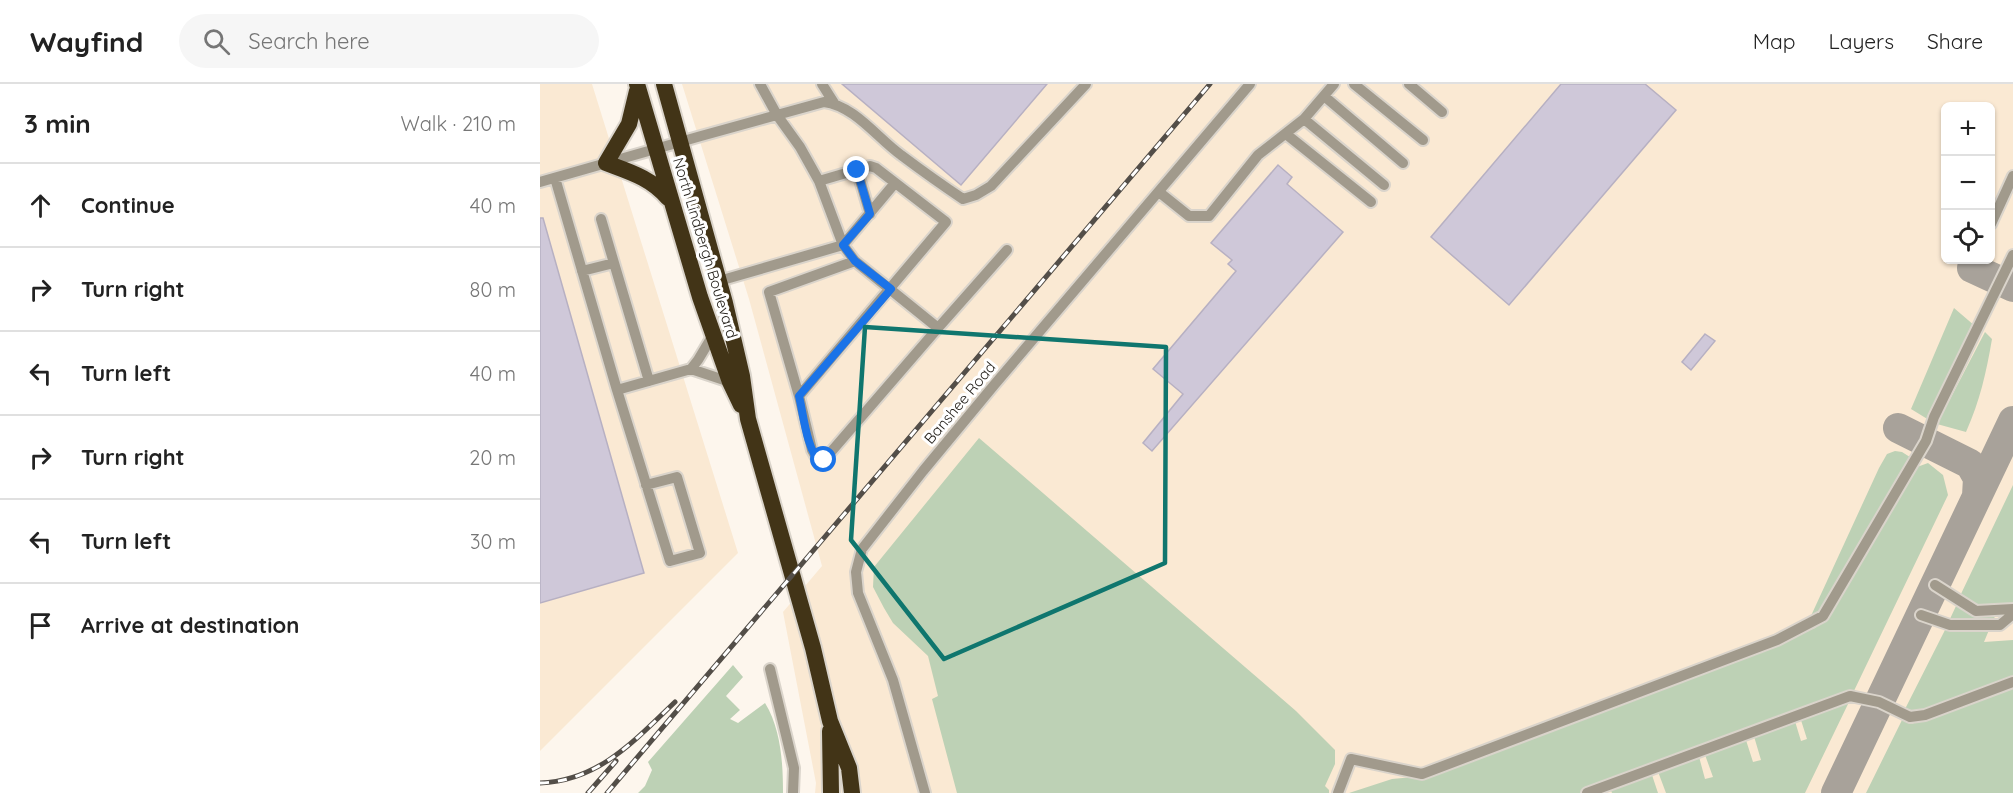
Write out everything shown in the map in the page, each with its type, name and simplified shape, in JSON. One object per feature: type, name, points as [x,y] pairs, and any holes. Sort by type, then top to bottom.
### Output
[{"type":"highway","name":"North Lindbergh Boulevard","points":[[664,84],[719,281],[742,376],[748,419],[810,638],[830,721],[849,768],[852,793]]},
{"type":"highway","name":"North Lindbergh Boulevard","points":[[637,86],[670,200],[713,334],[730,382],[748,419]]},
{"type":"highway","points":[[637,86],[629,124],[606,163],[637,174],[652,183],[670,200]]},
{"type":"highway","name":"North Lindbergh Boulevard","points":[[830,721],[831,793]]},
{"type":"street","points":[[760,84],[819,181],[843,245],[855,261],[938,328]]},
{"type":"street","points":[[822,84],[834,104]]},
{"type":"street","points":[[540,182],[824,102],[834,104],[855,116],[899,154],[963,199],[976,195],[991,186],[1086,84]]},
{"type":"street","name":"Banshee Road","points":[[925,793],[893,680],[858,593],[856,581],[858,561],[869,539],[923,471],[1250,84]]},
{"type":"street","points":[[1159,192],[1189,216],[1209,216],[1258,155],[1304,119],[1334,84]]},
{"type":"street","points":[[1354,84],[1423,140]]},
{"type":"street","points":[[1409,84],[1442,112]]},
{"type":"street","points":[[1324,96],[1403,163]]},
{"type":"street","points":[[1304,119],[1384,185]]},
{"type":"street","points":[[1286,134],[1371,202]]},
{"type":"street","points":[[799,396],[946,222],[876,168],[870,166],[819,181]]},
{"type":"street","points":[[857,170],[870,214]]},
{"type":"street","points":[[1995,214],[2013,176]]},
{"type":"street","points":[[555,178],[617,390],[669,561],[700,553],[677,477],[646,485]]},
{"type":"street","points":[[719,281],[843,245],[896,183]]},
{"type":"street","points":[[601,219],[649,381]]},
{"type":"street","points":[[855,261],[769,292],[812,450],[821,462],[1007,250]]},
{"type":"street","points":[[1338,793],[1351,759],[1422,774],[1777,640],[1823,616],[1926,441],[1934,417],[2013,255]]},
{"type":"street","points":[[582,271],[614,263]]},
{"type":"street","points":[[691,369],[713,334]]},
{"type":"street","points":[[617,390],[691,369],[730,382]]},
{"type":"street","points":[[1935,585],[1976,610],[2013,609]]},
{"type":"street","points":[[1921,615],[1950,625],[2000,625],[2013,614]]},
{"type":"street","points":[[770,669],[794,768],[793,793]]},
{"type":"street","points":[[1587,793],[1850,696],[1879,702],[1910,717],[1940,711],[2013,682]]},
{"type":"highlighted area","points":[[865,327],[1166,347],[1165,563],[944,659],[851,540]]},
{"type":"shaded area","points":[[540,84],[592,84],[738,553],[540,751]]},
{"type":"shaded area","points":[[682,84],[2013,84],[2013,793],[815,793],[816,783],[783,612],[822,566],[749,299]]},
{"type":"green space","points":[[1954,308],[1975,326],[1929,420],[1911,409]]},
{"type":"green space","points":[[1985,332],[1992,339],[1990,352],[1979,398],[1966,432],[1937,424]]},
{"type":"green space","points":[[979,438],[1296,711],[1335,750],[1335,764],[1325,786],[1329,793],[957,793],[932,699],[938,696],[928,656],[893,623],[873,587],[874,567]]},
{"type":"green space","points":[[1895,451],[1902,452],[1913,459],[1819,612],[1810,618],[1879,468],[1887,454]]},
{"type":"green space","points":[[1928,463],[1943,475],[1948,495],[1852,695],[1839,694],[1580,793],[1349,793],[1392,779],[1413,777],[1444,768],[1815,628],[1826,618],[1917,467]]},
{"type":"green space","points":[[2013,485],[2013,603],[1985,606],[1973,604],[1960,596]]},
{"type":"green space","points":[[1956,606],[1976,616],[1996,614],[1993,621],[1949,621]]},
{"type":"green space","points":[[1945,630],[1989,630],[1984,642],[2013,640],[2013,678],[1915,713],[1904,711]]},
{"type":"green space","points":[[733,665],[743,677],[726,696],[740,710],[730,719],[738,723],[765,703],[778,735],[782,758],[783,793],[638,793],[645,786],[652,770],[648,762]]},
{"type":"green space","points":[[2013,687],[2013,793],[1866,793],[1902,720],[1910,724],[1919,722]]},
{"type":"green space","points":[[1849,702],[1805,793],[1666,793],[1657,769],[1698,753],[1705,779],[1713,777],[1704,752],[1745,737],[1753,762],[1761,760],[1753,733],[1794,718],[1801,741],[1807,739],[1800,717]]},
{"type":"green space","points":[[1651,772],[1658,793],[1612,793],[1610,788]]},
{"type":"building","points":[[842,84],[1047,84],[961,185]]},
{"type":"building","points":[[1561,84],[1645,84],[1676,110],[1509,305],[1431,237]]},
{"type":"building","points":[[1278,165],[1292,177],[1287,184],[1343,232],[1152,451],[1143,443],[1183,394],[1153,369],[1236,271],[1228,264],[1232,260],[1211,243]]},
{"type":"building","points":[[540,218],[543,218],[644,573],[540,603]]},
{"type":"building","points":[[1705,334],[1715,341],[1691,370],[1682,362]]},
{"type":"taxiway","points":[[1972,268],[2013,287]]},
{"type":"taxiway","points":[[1836,793],[2013,421]]},
{"type":"taxiway","points":[[1898,428],[1970,464],[1978,478],[1977,496]]},
{"type":"railway","points":[[607,793],[1210,84]]},
{"type":"railway","points":[[540,783],[561,781],[598,767],[630,744],[675,702]]},
{"type":"railway","points":[[588,793],[616,761]]},
{"type":"route","points":[[824,460],[821,462],[817,459],[812,450],[799,396],[891,289],[855,261],[843,245],[870,214],[857,170]]}]
